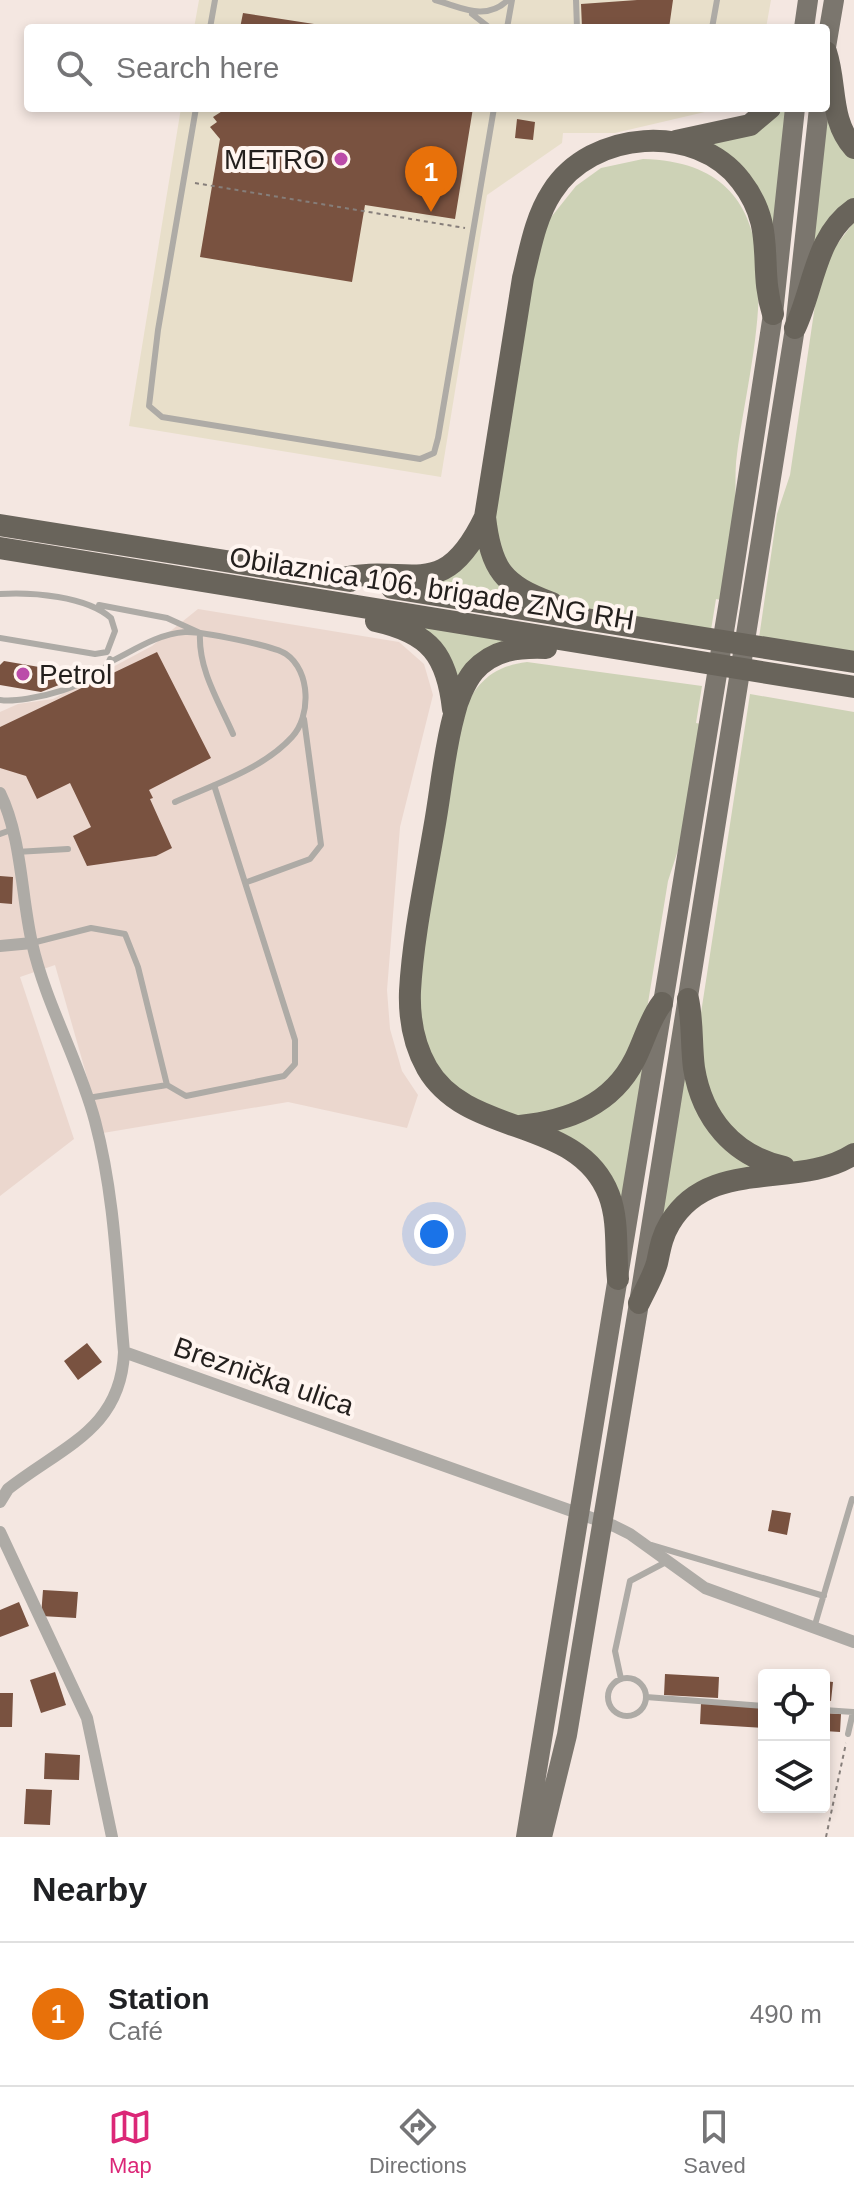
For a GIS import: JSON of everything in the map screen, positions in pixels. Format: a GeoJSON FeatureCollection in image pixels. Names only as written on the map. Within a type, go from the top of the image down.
{"type":"FeatureCollection","features":[{"type":"Feature","properties":{"kind":"highway"},"geometry":{"type":"LineString","coordinates":[[830,64],[833,103],[840,127],[854,148]]}},
{"type":"Feature","properties":{"kind":"highway"},"geometry":{"type":"LineString","coordinates":[[337,579],[359,574],[412,578],[445,570],[473,542],[485,517],[523,278],[542,211],[566,175],[601,152],[626,143],[671,142],[750,125],[765,112]]}},
{"type":"Feature","properties":{"kind":"highway"},"geometry":{"type":"LineString","coordinates":[[671,142],[706,151],[722,163],[741,181],[756,206],[764,227],[768,252],[765,291],[773,314]]}},
{"type":"Feature","properties":{"kind":"highway"},"geometry":{"type":"LineString","coordinates":[[795,328],[809,297],[820,253],[829,236],[854,209]]}},
{"type":"Feature","properties":{"kind":"highway"},"geometry":{"type":"LineString","coordinates":[[485,517],[492,556],[507,580],[522,593],[594,620]]}},
{"type":"Feature","properties":{"kind":"highway","name":"Obilaznica 106. brigade ZNG RH"},"geometry":{"type":"LineString","coordinates":[[0,525],[852,661]]}},
{"type":"Feature","properties":{"kind":"highway","name":"Obilaznica 106. brigade ZNG RH"},"geometry":{"type":"LineString","coordinates":[[0,548],[849,688]]}},
{"type":"Feature","properties":{"kind":"highway"},"geometry":{"type":"LineString","coordinates":[[0,559],[61,558]]}},
{"type":"Feature","properties":{"kind":"highway"},"geometry":{"type":"LineString","coordinates":[[332,601],[356,615],[419,636],[443,663],[450,681],[454,714]]}},
{"type":"Feature","properties":{"kind":"highway"},"geometry":{"type":"LineString","coordinates":[[595,645],[567,649],[520,647],[485,660],[472,674],[454,714],[417,931],[410,991],[412,1020],[426,1067],[451,1097],[484,1117],[515,1126],[577,1153],[604,1182],[615,1212],[618,1279]]}},
{"type":"Feature","properties":{"kind":"highway"},"geometry":{"type":"LineString","coordinates":[[688,999],[697,1081],[715,1122],[750,1155],[797,1170]]}},
{"type":"Feature","properties":{"kind":"highway"},"geometry":{"type":"LineString","coordinates":[[515,1126],[563,1120],[597,1103],[634,1062],[647,1026],[662,1003]]}},
{"type":"Feature","properties":{"kind":"highway"},"geometry":{"type":"LineString","coordinates":[[639,1303],[656,1265],[662,1236],[682,1207],[695,1196],[730,1179],[830,1165],[854,1154]]}},
{"type":"Feature","properties":{"kind":"main road"},"geometry":{"type":"LineString","coordinates":[[805,24],[808,0]]}},
{"type":"Feature","properties":{"kind":"main road"},"geometry":{"type":"LineString","coordinates":[[830,25],[834,0]]}},
{"type":"Feature","properties":{"kind":"main road"},"geometry":{"type":"LineString","coordinates":[[526,1837],[729,601],[773,314],[795,112]]}},
{"type":"Feature","properties":{"kind":"main road"},"geometry":{"type":"LineString","coordinates":[[542,1837],[567,1735],[688,999],[795,328],[819,112]]}},
{"type":"Feature","properties":{"kind":"street"},"geometry":{"type":"LineString","coordinates":[[0,793],[5,832],[16,852],[32,943],[48,1002],[88,1098],[111,1202],[124,1352],[123,1379],[114,1402],[102,1420],[15,1483],[0,1502]]}},
{"type":"Feature","properties":{"kind":"street"},"geometry":{"type":"LineString","coordinates":[[0,946],[32,943]]}},
{"type":"Feature","properties":{"kind":"street","name":"Breznička ulica"},"geometry":{"type":"LineString","coordinates":[[124,1352],[602,1522],[642,1543],[705,1588],[854,1642]]}},
{"type":"Feature","properties":{"kind":"street"},"geometry":{"type":"LineString","coordinates":[[0,1532],[87,1718],[112,1837]]}},
{"type":"Feature","properties":{"kind":"lane"},"geometry":{"type":"LineString","coordinates":[[211,24],[215,0]]}},
{"type":"Feature","properties":{"kind":"lane"},"geometry":{"type":"LineString","coordinates":[[435,0],[469,12],[485,24]]}},
{"type":"Feature","properties":{"kind":"lane"},"geometry":{"type":"LineString","coordinates":[[469,12],[493,10],[510,0]]}},
{"type":"Feature","properties":{"kind":"lane"},"geometry":{"type":"LineString","coordinates":[[507,24],[510,0]]}},
{"type":"Feature","properties":{"kind":"lane"},"geometry":{"type":"LineString","coordinates":[[576,0],[577,24]]}},
{"type":"Feature","properties":{"kind":"lane"},"geometry":{"type":"LineString","coordinates":[[713,24],[717,0]]}},
{"type":"Feature","properties":{"kind":"lane"},"geometry":{"type":"LineString","coordinates":[[195,112],[149,406],[162,417],[405,457],[428,458],[436,448],[493,112]]}},
{"type":"Feature","properties":{"kind":"lane"},"geometry":{"type":"LineString","coordinates":[[0,594],[16,593],[139,610],[200,633],[286,654],[299,670],[306,697],[304,719],[321,845],[310,859],[247,882]]}},
{"type":"Feature","properties":{"kind":"lane"},"geometry":{"type":"LineString","coordinates":[[87,604],[111,618],[115,631],[113,643],[107,652]]}},
{"type":"Feature","properties":{"kind":"lane"},"geometry":{"type":"LineString","coordinates":[[0,700],[56,694],[162,635],[200,633]]}},
{"type":"Feature","properties":{"kind":"lane"},"geometry":{"type":"LineString","coordinates":[[200,633],[199,649],[205,672],[233,734]]}},
{"type":"Feature","properties":{"kind":"lane"},"geometry":{"type":"LineString","coordinates":[[0,638],[78,653],[107,652]]}},
{"type":"Feature","properties":{"kind":"lane"},"geometry":{"type":"LineString","coordinates":[[107,652],[112,661]]}},
{"type":"Feature","properties":{"kind":"lane"},"geometry":{"type":"LineString","coordinates":[[175,802],[249,768],[292,738],[304,719]]}},
{"type":"Feature","properties":{"kind":"lane"},"geometry":{"type":"LineString","coordinates":[[88,1098],[167,1085],[186,1096],[284,1076],[295,1064],[295,1040],[214,785]]}},
{"type":"Feature","properties":{"kind":"lane"},"geometry":{"type":"LineString","coordinates":[[16,852],[68,849]]}},
{"type":"Feature","properties":{"kind":"lane"},"geometry":{"type":"LineString","coordinates":[[32,943],[91,928],[125,934],[138,967],[167,1085]]}},
{"type":"Feature","properties":{"kind":"lane"},"geometry":{"type":"LineString","coordinates":[[814,1628],[852,1499]]}},
{"type":"Feature","properties":{"kind":"lane"},"geometry":{"type":"LineString","coordinates":[[642,1543],[671,1548],[824,1596]]}},
{"type":"Feature","properties":{"kind":"lane"},"geometry":{"type":"LineString","coordinates":[[621,1679],[615,1651],[630,1581],[666,1562]]}},
{"type":"Feature","properties":{"kind":"lane"},"geometry":{"type":"LineString","coordinates":[[621,1679],[608,1692],[609,1704],[617,1714],[636,1715],[646,1697]]}},
{"type":"Feature","properties":{"kind":"lane"},"geometry":{"type":"LineString","coordinates":[[621,1679],[639,1682],[646,1697]]}},
{"type":"Feature","properties":{"kind":"lane"},"geometry":{"type":"LineString","coordinates":[[646,1697],[758,1706]]}},
{"type":"Feature","properties":{"kind":"lane"},"geometry":{"type":"LineString","coordinates":[[830,1710],[854,1710],[848,1734]]}},
{"type":"Feature","properties":{"kind":"path"},"geometry":{"type":"LineString","coordinates":[[183,181],[474,229]]}},
{"type":"Feature","properties":{"kind":"path"},"geometry":{"type":"LineString","coordinates":[[826,1837],[848,1734]]}},
{"type":"Feature","properties":{"kind":"shaded area"},"geometry":{"type":"Polygon","coordinates":[[[199,0],[771,0],[767,24],[195,24],[199,0]]]}},
{"type":"Feature","properties":{"kind":"shaded area"},"geometry":{"type":"Polygon","coordinates":[[[180,112],[705,112],[615,133],[563,133],[562,143],[487,195],[441,477],[129,426],[180,112]]]}},
{"type":"Feature","properties":{"kind":"shaded area"},"geometry":{"type":"Polygon","coordinates":[[[198,609],[399,642],[424,664],[433,695],[400,827],[387,990],[390,1029],[402,1071],[418,1095],[407,1128],[288,1102],[103,1133],[55,965],[20,977],[74,1139],[0,1196],[0,712],[18,704],[53,699],[152,646],[198,609]]]}},
{"type":"Feature","properties":{"kind":"green space"},"geometry":{"type":"Polygon","coordinates":[[[768,112],[789,112],[776,230],[705,141],[768,112]]]}},
{"type":"Feature","properties":{"kind":"green space"},"geometry":{"type":"Polygon","coordinates":[[[826,112],[854,156],[854,198],[844,206],[811,252],[826,112]]]}},
{"type":"Feature","properties":{"kind":"green space"},"geometry":{"type":"Polygon","coordinates":[[[643,159],[696,169],[731,192],[750,227],[758,269],[758,316],[737,454],[733,526],[721,600],[716,599],[711,630],[572,606],[528,590],[514,581],[491,529],[528,297],[548,221],[576,186],[601,168],[643,159]]]}},
{"type":"Feature","properties":{"kind":"green space"},"geometry":{"type":"Polygon","coordinates":[[[854,222],[854,654],[759,638],[777,514],[790,475],[818,285],[835,247],[854,222]]]}},
{"type":"Feature","properties":{"kind":"green space"},"geometry":{"type":"Polygon","coordinates":[[[477,542],[515,595],[515,600],[425,586],[477,542]]]}},
{"type":"Feature","properties":{"kind":"green space"},"geometry":{"type":"Polygon","coordinates":[[[421,625],[511,638],[460,683],[421,625]]]}},
{"type":"Feature","properties":{"kind":"green space"},"geometry":{"type":"Polygon","coordinates":[[[527,662],[702,686],[696,723],[701,724],[681,841],[668,881],[646,1015],[633,1055],[583,1107],[518,1122],[456,1095],[420,1037],[418,981],[459,719],[484,680],[502,668],[527,662]]]}},
{"type":"Feature","properties":{"kind":"green space"},"geometry":{"type":"Polygon","coordinates":[[[750,694],[854,712],[854,1150],[815,1165],[760,1157],[712,1111],[697,1039],[750,694]]]}},
{"type":"Feature","properties":{"kind":"green space"},"geometry":{"type":"Polygon","coordinates":[[[647,1063],[622,1206],[548,1128],[647,1063]]]}},
{"type":"Feature","properties":{"kind":"green space"},"geometry":{"type":"Polygon","coordinates":[[[685,1068],[759,1167],[667,1217],[661,1216],[685,1068]]]}},
{"type":"Feature","properties":{"kind":"building"},"geometry":{"type":"Polygon","coordinates":[[[673,0],[670,24],[582,24],[581,4],[673,0]]]}},
{"type":"Feature","properties":{"kind":"building"},"geometry":{"type":"Polygon","coordinates":[[[243,13],[314,24],[241,24],[243,13]]]}},
{"type":"Feature","properties":{"kind":"building","name":"METRO"},"geometry":{"type":"Polygon","coordinates":[[[221,112],[472,112],[455,219],[365,205],[352,282],[200,257],[220,139],[210,127],[217,122],[213,117],[221,112]]]}},
{"type":"Feature","properties":{"kind":"building"},"geometry":{"type":"Polygon","coordinates":[[[517,119],[535,122],[533,140],[515,138],[517,119]]]}},
{"type":"Feature","properties":{"kind":"building"},"geometry":{"type":"Polygon","coordinates":[[[157,652],[211,758],[149,790],[172,848],[156,856],[87,866],[73,836],[91,827],[70,783],[37,799],[26,776],[0,768],[0,727],[157,652]]]}},
{"type":"Feature","properties":{"kind":"building","name":"Petrol"},"geometry":{"type":"Polygon","coordinates":[[[4,661],[67,672],[64,683],[41,692],[0,685],[0,665],[4,661]]]}},
{"type":"Feature","properties":{"kind":"building"},"geometry":{"type":"Polygon","coordinates":[[[0,876],[13,877],[12,904],[0,903],[0,876]]]}},
{"type":"Feature","properties":{"kind":"building"},"geometry":{"type":"Polygon","coordinates":[[[87,1343],[102,1362],[78,1380],[64,1361],[87,1343]]]}},
{"type":"Feature","properties":{"kind":"building"},"geometry":{"type":"Polygon","coordinates":[[[772,1510],[791,1513],[787,1535],[768,1531],[772,1510]]]}},
{"type":"Feature","properties":{"kind":"building"},"geometry":{"type":"Polygon","coordinates":[[[43,1590],[78,1592],[76,1618],[41,1616],[43,1590]]]}},
{"type":"Feature","properties":{"kind":"building"},"geometry":{"type":"Polygon","coordinates":[[[19,1602],[29,1626],[0,1637],[0,1610],[19,1602]]]}},
{"type":"Feature","properties":{"kind":"building"},"geometry":{"type":"Polygon","coordinates":[[[55,1672],[66,1705],[41,1713],[30,1680],[55,1672]]]}},
{"type":"Feature","properties":{"kind":"building"},"geometry":{"type":"Polygon","coordinates":[[[665,1674],[719,1677],[718,1698],[664,1695],[665,1674]]]}},
{"type":"Feature","properties":{"kind":"building"},"geometry":{"type":"Polygon","coordinates":[[[0,1693],[13,1693],[12,1727],[0,1727],[0,1693]]]}},
{"type":"Feature","properties":{"kind":"building"},"geometry":{"type":"Polygon","coordinates":[[[701,1703],[758,1708],[758,1728],[700,1724],[701,1703]]]}},
{"type":"Feature","properties":{"kind":"building"},"geometry":{"type":"Polygon","coordinates":[[[830,1713],[841,1714],[840,1732],[830,1731],[830,1713]]]}},
{"type":"Feature","properties":{"kind":"building"},"geometry":{"type":"Polygon","coordinates":[[[45,1753],[80,1755],[79,1780],[44,1779],[45,1753]]]}},
{"type":"Feature","properties":{"kind":"building"},"geometry":{"type":"Polygon","coordinates":[[[26,1789],[52,1790],[50,1825],[24,1824],[26,1789]]]}},
{"type":"Feature","properties":{"kind":"place","name":"METRO"},"geometry":{"type":"Point","coordinates":[341,159]}},
{"type":"Feature","properties":{"kind":"place","name":"Station"},"geometry":{"type":"Point","coordinates":[431,212]}},
{"type":"Feature","properties":{"kind":"place","name":"Petrol"},"geometry":{"type":"Point","coordinates":[23,674]}}]}
